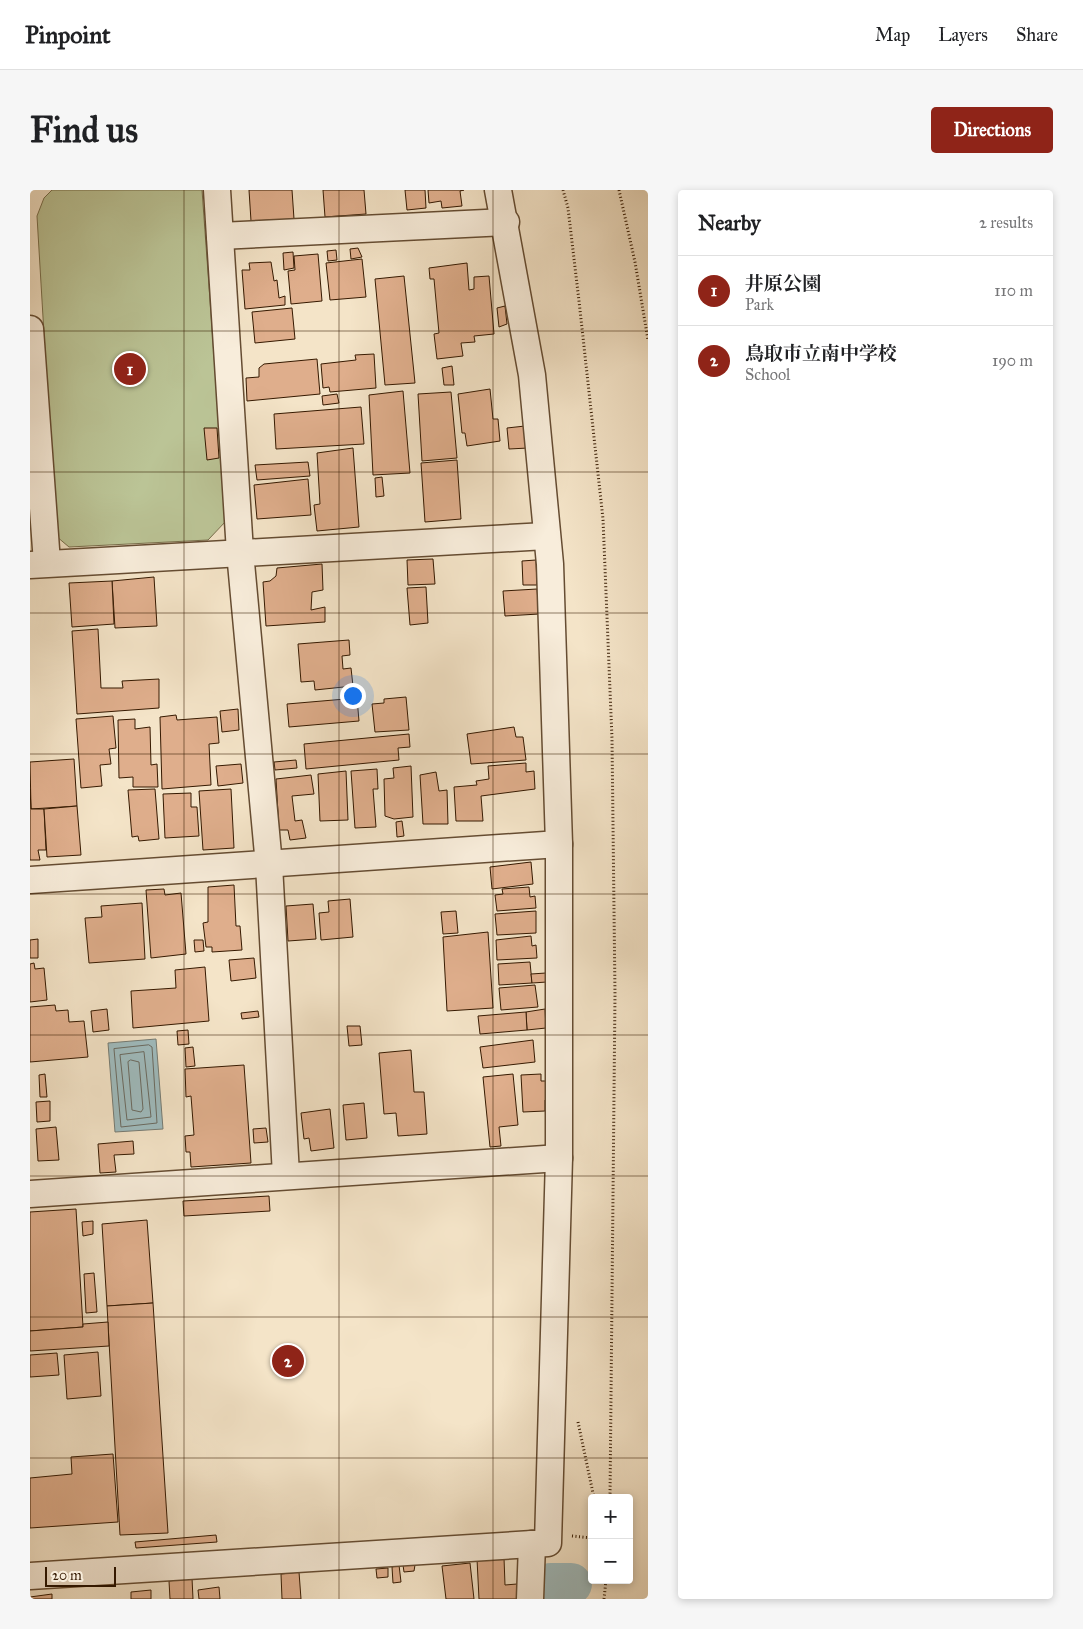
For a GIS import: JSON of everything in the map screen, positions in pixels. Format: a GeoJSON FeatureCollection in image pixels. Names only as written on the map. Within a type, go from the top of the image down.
{"type":"FeatureCollection","features":[{"type":"Feature","properties":{"kind":"street"},"geometry":{"type":"LineString","coordinates":[[217,190],[240,552],[269,865],[286,1175]]}},
{"type":"Feature","properties":{"kind":"street"},"geometry":{"type":"LineString","coordinates":[[30,1576],[548,1543],[559,1158],[559,844],[550,564],[532,375],[506,222],[498,190]]}},
{"type":"Feature","properties":{"kind":"street"},"geometry":{"type":"LineString","coordinates":[[220,236],[506,222]]}},
{"type":"Feature","properties":{"kind":"street"},"geometry":{"type":"LineString","coordinates":[[30,329],[38,564],[546,536]]}},
{"type":"Feature","properties":{"kind":"street"},"geometry":{"type":"LineString","coordinates":[[30,880],[559,844]]}},
{"type":"Feature","properties":{"kind":"street"},"geometry":{"type":"LineString","coordinates":[[30,1194],[286,1175],[559,1158]]}},
{"type":"Feature","properties":{"kind":"street"},"geometry":{"type":"LineString","coordinates":[[530,1599],[532,1544]]}},
{"type":"Feature","properties":{"kind":"path"},"geometry":{"type":"LineString","coordinates":[[563,190],[568,208],[603,519],[610,701],[615,1004],[610,1494]]}},
{"type":"Feature","properties":{"kind":"path"},"geometry":{"type":"LineString","coordinates":[[619,190],[635,262],[648,340]]}},
{"type":"Feature","properties":{"kind":"path"},"geometry":{"type":"LineString","coordinates":[[577,1416],[593,1494]]}},
{"type":"Feature","properties":{"kind":"path"},"geometry":{"type":"LineString","coordinates":[[568,1536],[588,1538]]}},
{"type":"Feature","properties":{"kind":"path"},"geometry":{"type":"LineString","coordinates":[[604,1599],[606,1584]]}},
{"type":"Feature","properties":{"kind":"green space"},"geometry":{"type":"Polygon","coordinates":[[[52,190],[202,190],[226,521],[208,540],[69,547],[56,536],[37,216],[44,198],[52,190]]]}},
{"type":"Feature","properties":{"kind":"water"},"geometry":{"type":"Polygon","coordinates":[[[156,1039],[163,1129],[115,1132],[108,1043],[156,1039]]]}},
{"type":"Feature","properties":{"kind":"building"},"geometry":{"type":"Polygon","coordinates":[[[249,190],[292,190],[294,219],[251,221],[249,190]]]}},
{"type":"Feature","properties":{"kind":"building"},"geometry":{"type":"Polygon","coordinates":[[[323,190],[364,190],[366,214],[325,217],[323,190]]]}},
{"type":"Feature","properties":{"kind":"building"},"geometry":{"type":"Polygon","coordinates":[[[405,190],[425,190],[426,208],[407,210],[405,190]]]}},
{"type":"Feature","properties":{"kind":"building"},"geometry":{"type":"Polygon","coordinates":[[[428,190],[464,190],[460,191],[462,206],[442,208],[441,201],[429,203],[428,190]]]}},
{"type":"Feature","properties":{"kind":"building"},"geometry":{"type":"Polygon","coordinates":[[[358,248],[362,257],[351,259],[350,249],[358,248]]]}},
{"type":"Feature","properties":{"kind":"building"},"geometry":{"type":"Polygon","coordinates":[[[336,250],[337,260],[328,261],[327,251],[336,250]]]}},
{"type":"Feature","properties":{"kind":"building"},"geometry":{"type":"Polygon","coordinates":[[[293,252],[294,268],[284,270],[283,253],[293,252]]]}},
{"type":"Feature","properties":{"kind":"building"},"geometry":{"type":"Polygon","coordinates":[[[318,254],[322,301],[291,304],[288,271],[295,270],[294,256],[318,254]]]}},
{"type":"Feature","properties":{"kind":"building"},"geometry":{"type":"Polygon","coordinates":[[[362,259],[366,297],[330,300],[326,263],[362,259]]]}},
{"type":"Feature","properties":{"kind":"building"},"geometry":{"type":"Polygon","coordinates":[[[271,262],[274,281],[277,280],[279,298],[285,296],[285,305],[245,309],[242,270],[250,270],[249,263],[271,262]]]}},
{"type":"Feature","properties":{"kind":"building"},"geometry":{"type":"Polygon","coordinates":[[[467,263],[469,290],[474,289],[474,277],[489,276],[494,334],[474,336],[475,342],[461,343],[463,356],[437,359],[434,334],[439,333],[434,279],[430,279],[429,268],[467,263]]]}},
{"type":"Feature","properties":{"kind":"building"},"geometry":{"type":"Polygon","coordinates":[[[404,276],[415,383],[385,385],[375,279],[404,276]]]}},
{"type":"Feature","properties":{"kind":"building"},"geometry":{"type":"Polygon","coordinates":[[[505,306],[507,324],[499,327],[497,308],[505,306]]]}},
{"type":"Feature","properties":{"kind":"building"},"geometry":{"type":"Polygon","coordinates":[[[292,308],[295,339],[255,343],[252,312],[292,308]]]}},
{"type":"Feature","properties":{"kind":"building"},"geometry":{"type":"Polygon","coordinates":[[[374,354],[376,388],[330,392],[329,387],[323,388],[321,364],[356,360],[355,355],[374,354]]]}},
{"type":"Feature","properties":{"kind":"building"},"geometry":{"type":"Polygon","coordinates":[[[317,359],[320,394],[247,401],[246,378],[259,377],[259,368],[264,364],[317,359]]]}},
{"type":"Feature","properties":{"kind":"building"},"geometry":{"type":"Polygon","coordinates":[[[452,366],[454,385],[444,385],[442,368],[452,366]]]}},
{"type":"Feature","properties":{"kind":"building"},"geometry":{"type":"Polygon","coordinates":[[[490,389],[493,419],[498,419],[500,441],[467,446],[465,433],[462,433],[458,394],[490,389]]]}},
{"type":"Feature","properties":{"kind":"building"},"geometry":{"type":"Polygon","coordinates":[[[403,391],[410,473],[373,475],[369,395],[403,391]]]}},
{"type":"Feature","properties":{"kind":"building"},"geometry":{"type":"Polygon","coordinates":[[[451,392],[457,458],[422,461],[418,394],[451,392]]]}},
{"type":"Feature","properties":{"kind":"building"},"geometry":{"type":"Polygon","coordinates":[[[337,394],[339,403],[323,405],[322,396],[337,394]]]}},
{"type":"Feature","properties":{"kind":"building"},"geometry":{"type":"Polygon","coordinates":[[[361,407],[364,444],[276,449],[274,414],[361,407]]]}},
{"type":"Feature","properties":{"kind":"building"},"geometry":{"type":"Polygon","coordinates":[[[525,426],[528,448],[509,449],[507,428],[525,426]]]}},
{"type":"Feature","properties":{"kind":"building"},"geometry":{"type":"Polygon","coordinates":[[[204,428],[217,428],[219,458],[207,460],[204,428]]]}},
{"type":"Feature","properties":{"kind":"building"},"geometry":{"type":"Polygon","coordinates":[[[353,448],[359,527],[317,531],[314,505],[320,504],[317,453],[353,448]]]}},
{"type":"Feature","properties":{"kind":"building"},"geometry":{"type":"Polygon","coordinates":[[[457,460],[461,519],[425,522],[421,463],[457,460]]]}},
{"type":"Feature","properties":{"kind":"building"},"geometry":{"type":"Polygon","coordinates":[[[308,462],[310,476],[257,480],[255,465],[308,462]]]}},
{"type":"Feature","properties":{"kind":"building"},"geometry":{"type":"Polygon","coordinates":[[[382,477],[384,496],[376,497],[375,478],[382,477]]]}},
{"type":"Feature","properties":{"kind":"building"},"geometry":{"type":"Polygon","coordinates":[[[308,479],[311,515],[257,519],[254,485],[308,479]]]}},
{"type":"Feature","properties":{"kind":"building"},"geometry":{"type":"Polygon","coordinates":[[[433,559],[435,584],[408,585],[407,560],[433,559]]]}},
{"type":"Feature","properties":{"kind":"building"},"geometry":{"type":"Polygon","coordinates":[[[536,560],[537,585],[523,585],[522,561],[536,560]]]}},
{"type":"Feature","properties":{"kind":"building"},"geometry":{"type":"Polygon","coordinates":[[[322,564],[323,590],[312,592],[311,610],[325,607],[325,622],[266,626],[263,582],[270,581],[276,576],[277,568],[322,564]]]}},
{"type":"Feature","properties":{"kind":"building"},"geometry":{"type":"Polygon","coordinates":[[[154,577],[157,626],[115,628],[112,581],[154,577]]]}},
{"type":"Feature","properties":{"kind":"building"},"geometry":{"type":"Polygon","coordinates":[[[112,581],[114,624],[72,627],[69,583],[112,581]]]}},
{"type":"Feature","properties":{"kind":"building"},"geometry":{"type":"Polygon","coordinates":[[[426,587],[428,623],[410,625],[407,588],[426,587]]]}},
{"type":"Feature","properties":{"kind":"building"},"geometry":{"type":"Polygon","coordinates":[[[537,589],[539,614],[505,616],[503,591],[537,589]]]}},
{"type":"Feature","properties":{"kind":"building"},"geometry":{"type":"Polygon","coordinates":[[[98,629],[101,688],[123,688],[122,681],[159,679],[159,708],[77,714],[72,631],[98,629]]]}},
{"type":"Feature","properties":{"kind":"building"},"geometry":{"type":"Polygon","coordinates":[[[349,640],[350,655],[342,656],[343,669],[351,668],[353,686],[315,690],[314,681],[301,682],[298,644],[349,640]]]}},
{"type":"Feature","properties":{"kind":"building"},"geometry":{"type":"Polygon","coordinates":[[[406,697],[409,730],[375,732],[372,704],[384,703],[384,699],[406,697]]]}},
{"type":"Feature","properties":{"kind":"building"},"geometry":{"type":"Polygon","coordinates":[[[357,698],[359,721],[289,727],[287,704],[357,698]]]}},
{"type":"Feature","properties":{"kind":"building"},"geometry":{"type":"Polygon","coordinates":[[[238,709],[239,730],[222,732],[220,711],[238,709]]]}},
{"type":"Feature","properties":{"kind":"building"},"geometry":{"type":"Polygon","coordinates":[[[176,715],[177,720],[217,717],[219,743],[209,744],[211,785],[162,789],[160,717],[176,715]]]}},
{"type":"Feature","properties":{"kind":"building"},"geometry":{"type":"Polygon","coordinates":[[[113,716],[116,748],[109,749],[111,764],[100,765],[102,786],[81,788],[76,719],[113,716]]]}},
{"type":"Feature","properties":{"kind":"building"},"geometry":{"type":"Polygon","coordinates":[[[135,719],[135,729],[150,727],[151,765],[157,764],[158,787],[133,787],[133,777],[119,778],[118,720],[135,719]]]}},
{"type":"Feature","properties":{"kind":"building"},"geometry":{"type":"Polygon","coordinates":[[[514,727],[516,737],[523,737],[526,760],[471,764],[467,734],[514,727]]]}},
{"type":"Feature","properties":{"kind":"building"},"geometry":{"type":"Polygon","coordinates":[[[409,734],[410,747],[398,748],[399,760],[306,769],[304,744],[409,734]]]}},
{"type":"Feature","properties":{"kind":"building"},"geometry":{"type":"Polygon","coordinates":[[[74,759],[77,806],[31,809],[30,762],[74,759]]]}},
{"type":"Feature","properties":{"kind":"building"},"geometry":{"type":"Polygon","coordinates":[[[296,760],[297,768],[275,770],[274,762],[296,760]]]}},
{"type":"Feature","properties":{"kind":"building"},"geometry":{"type":"Polygon","coordinates":[[[526,763],[526,772],[534,771],[535,789],[481,796],[483,821],[456,821],[454,787],[477,785],[476,781],[489,779],[488,766],[526,763]]]}},
{"type":"Feature","properties":{"kind":"building"},"geometry":{"type":"Polygon","coordinates":[[[241,764],[243,783],[218,786],[216,766],[241,764]]]}},
{"type":"Feature","properties":{"kind":"building"},"geometry":{"type":"Polygon","coordinates":[[[411,766],[413,817],[394,819],[385,816],[384,779],[394,778],[393,768],[411,766]]]}},
{"type":"Feature","properties":{"kind":"building"},"geometry":{"type":"Polygon","coordinates":[[[377,769],[378,789],[373,789],[376,827],[355,828],[351,771],[377,769]]]}},
{"type":"Feature","properties":{"kind":"building"},"geometry":{"type":"Polygon","coordinates":[[[346,771],[348,820],[320,821],[318,774],[346,771]]]}},
{"type":"Feature","properties":{"kind":"building"},"geometry":{"type":"Polygon","coordinates":[[[436,772],[439,791],[447,790],[448,824],[423,824],[420,775],[436,772]]]}},
{"type":"Feature","properties":{"kind":"building"},"geometry":{"type":"Polygon","coordinates":[[[311,775],[314,794],[292,796],[295,821],[302,820],[306,838],[290,840],[288,830],[279,830],[276,779],[311,775]]]}},
{"type":"Feature","properties":{"kind":"building"},"geometry":{"type":"Polygon","coordinates":[[[30,789],[31,809],[44,809],[46,850],[38,850],[40,860],[30,860],[30,789]]]}},
{"type":"Feature","properties":{"kind":"building"},"geometry":{"type":"Polygon","coordinates":[[[155,789],[159,839],[139,841],[138,836],[132,837],[128,790],[155,789]]]}},
{"type":"Feature","properties":{"kind":"building"},"geometry":{"type":"Polygon","coordinates":[[[231,789],[234,848],[203,850],[199,791],[231,789]]]}},
{"type":"Feature","properties":{"kind":"building"},"geometry":{"type":"Polygon","coordinates":[[[191,793],[191,807],[197,807],[199,836],[165,838],[163,794],[191,793]]]}},
{"type":"Feature","properties":{"kind":"building"},"geometry":{"type":"Polygon","coordinates":[[[77,806],[81,855],[47,857],[44,809],[77,806]]]}},
{"type":"Feature","properties":{"kind":"building"},"geometry":{"type":"Polygon","coordinates":[[[402,821],[404,836],[397,837],[396,822],[402,821]]]}},
{"type":"Feature","properties":{"kind":"building"},"geometry":{"type":"Polygon","coordinates":[[[531,862],[533,884],[492,889],[490,867],[531,862]]]}},
{"type":"Feature","properties":{"kind":"building"},"geometry":{"type":"Polygon","coordinates":[[[234,885],[236,926],[240,926],[242,950],[212,952],[212,947],[206,947],[203,923],[208,922],[208,887],[234,885]]]}},
{"type":"Feature","properties":{"kind":"building"},"geometry":{"type":"Polygon","coordinates":[[[529,887],[530,897],[535,896],[536,908],[497,911],[495,895],[503,894],[502,889],[529,887]]]}},
{"type":"Feature","properties":{"kind":"building"},"geometry":{"type":"Polygon","coordinates":[[[164,889],[165,895],[181,893],[186,954],[151,958],[146,890],[164,889]]]}},
{"type":"Feature","properties":{"kind":"building"},"geometry":{"type":"Polygon","coordinates":[[[350,899],[353,937],[321,940],[319,913],[329,912],[328,901],[350,899]]]}},
{"type":"Feature","properties":{"kind":"building"},"geometry":{"type":"Polygon","coordinates":[[[142,903],[145,959],[89,963],[85,918],[102,917],[101,906],[142,903]]]}},
{"type":"Feature","properties":{"kind":"building"},"geometry":{"type":"Polygon","coordinates":[[[313,904],[316,939],[288,941],[286,906],[313,904]]]}},
{"type":"Feature","properties":{"kind":"building"},"geometry":{"type":"Polygon","coordinates":[[[456,911],[458,933],[443,934],[441,912],[456,911]]]}},
{"type":"Feature","properties":{"kind":"building"},"geometry":{"type":"Polygon","coordinates":[[[536,911],[536,933],[497,935],[495,914],[536,911]]]}},
{"type":"Feature","properties":{"kind":"building"},"geometry":{"type":"Polygon","coordinates":[[[488,932],[493,1008],[447,1011],[443,937],[488,932]]]}},
{"type":"Feature","properties":{"kind":"building"},"geometry":{"type":"Polygon","coordinates":[[[531,936],[532,946],[536,945],[537,958],[497,960],[496,940],[531,936]]]}},
{"type":"Feature","properties":{"kind":"building"},"geometry":{"type":"Polygon","coordinates":[[[38,939],[38,958],[30,958],[30,940],[38,939]]]}},
{"type":"Feature","properties":{"kind":"building"},"geometry":{"type":"Polygon","coordinates":[[[194,940],[203,940],[204,951],[195,952],[194,940]]]}},
{"type":"Feature","properties":{"kind":"building"},"geometry":{"type":"Polygon","coordinates":[[[254,958],[256,978],[231,981],[229,960],[254,958]]]}},
{"type":"Feature","properties":{"kind":"building"},"geometry":{"type":"Polygon","coordinates":[[[530,962],[532,983],[499,985],[498,964],[530,962]]]}},
{"type":"Feature","properties":{"kind":"building"},"geometry":{"type":"Polygon","coordinates":[[[34,963],[35,969],[44,968],[47,1000],[30,1002],[30,964],[34,963]]]}},
{"type":"Feature","properties":{"kind":"building"},"geometry":{"type":"Polygon","coordinates":[[[205,967],[209,1021],[133,1028],[131,991],[176,988],[175,970],[205,967]]]}},
{"type":"Feature","properties":{"kind":"building"},"geometry":{"type":"Polygon","coordinates":[[[546,973],[547,982],[532,983],[531,974],[546,973]]]}},
{"type":"Feature","properties":{"kind":"building"},"geometry":{"type":"Polygon","coordinates":[[[535,985],[538,1007],[501,1010],[499,988],[535,985]]]}},
{"type":"Feature","properties":{"kind":"building"},"geometry":{"type":"Polygon","coordinates":[[[55,1005],[56,1011],[68,1010],[69,1022],[84,1021],[88,1057],[30,1062],[30,1007],[55,1005]]]}},
{"type":"Feature","properties":{"kind":"building"},"geometry":{"type":"Polygon","coordinates":[[[107,1009],[109,1030],[93,1032],[91,1011],[107,1009]]]}},
{"type":"Feature","properties":{"kind":"building"},"geometry":{"type":"Polygon","coordinates":[[[545,1009],[546,1028],[527,1030],[526,1012],[545,1009]]]}},
{"type":"Feature","properties":{"kind":"building"},"geometry":{"type":"Polygon","coordinates":[[[258,1011],[259,1017],[242,1019],[241,1013],[258,1011]]]}},
{"type":"Feature","properties":{"kind":"building"},"geometry":{"type":"Polygon","coordinates":[[[526,1012],[527,1030],[480,1034],[478,1016],[526,1012]]]}},
{"type":"Feature","properties":{"kind":"building"},"geometry":{"type":"Polygon","coordinates":[[[347,1026],[360,1026],[362,1045],[349,1046],[347,1026]]]}},
{"type":"Feature","properties":{"kind":"building"},"geometry":{"type":"Polygon","coordinates":[[[188,1030],[189,1044],[178,1045],[177,1031],[188,1030]]]}},
{"type":"Feature","properties":{"kind":"building"},"geometry":{"type":"Polygon","coordinates":[[[533,1040],[535,1062],[483,1068],[480,1047],[533,1040]]]}},
{"type":"Feature","properties":{"kind":"building"},"geometry":{"type":"Polygon","coordinates":[[[193,1047],[195,1066],[186,1067],[185,1048],[193,1047]]]}},
{"type":"Feature","properties":{"kind":"building"},"geometry":{"type":"Polygon","coordinates":[[[411,1050],[414,1092],[424,1092],[427,1134],[398,1136],[396,1113],[384,1114],[379,1053],[411,1050]]]}},
{"type":"Feature","properties":{"kind":"building"},"geometry":{"type":"Polygon","coordinates":[[[244,1065],[251,1163],[191,1167],[190,1152],[186,1152],[185,1136],[194,1135],[191,1096],[186,1097],[185,1069],[244,1065]]]}},
{"type":"Feature","properties":{"kind":"building"},"geometry":{"type":"Polygon","coordinates":[[[45,1074],[47,1097],[40,1097],[39,1075],[45,1074]]]}},
{"type":"Feature","properties":{"kind":"building"},"geometry":{"type":"Polygon","coordinates":[[[513,1074],[518,1125],[499,1127],[501,1146],[490,1147],[483,1077],[513,1074]]]}},
{"type":"Feature","properties":{"kind":"building"},"geometry":{"type":"Polygon","coordinates":[[[541,1074],[541,1081],[548,1081],[548,1100],[545,1100],[545,1111],[523,1112],[521,1075],[541,1074]]]}},
{"type":"Feature","properties":{"kind":"building"},"geometry":{"type":"Polygon","coordinates":[[[50,1101],[50,1121],[37,1122],[36,1102],[50,1101]]]}},
{"type":"Feature","properties":{"kind":"building"},"geometry":{"type":"Polygon","coordinates":[[[364,1103],[367,1138],[346,1140],[343,1105],[364,1103]]]}},
{"type":"Feature","properties":{"kind":"building"},"geometry":{"type":"Polygon","coordinates":[[[330,1109],[334,1148],[311,1151],[309,1138],[304,1139],[301,1113],[330,1109]]]}},
{"type":"Feature","properties":{"kind":"building"},"geometry":{"type":"Polygon","coordinates":[[[56,1127],[59,1160],[38,1161],[36,1129],[56,1127]]]}},
{"type":"Feature","properties":{"kind":"building"},"geometry":{"type":"Polygon","coordinates":[[[266,1128],[268,1142],[254,1143],[253,1129],[266,1128]]]}},
{"type":"Feature","properties":{"kind":"building"},"geometry":{"type":"Polygon","coordinates":[[[133,1141],[134,1154],[114,1155],[116,1172],[100,1173],[98,1144],[133,1141]]]}},
{"type":"Feature","properties":{"kind":"building"},"geometry":{"type":"Polygon","coordinates":[[[269,1196],[270,1211],[184,1216],[183,1201],[269,1196]]]}},
{"type":"Feature","properties":{"kind":"building"},"geometry":{"type":"Polygon","coordinates":[[[76,1209],[83,1327],[30,1331],[30,1212],[76,1209]]]}},
{"type":"Feature","properties":{"kind":"building"},"geometry":{"type":"Polygon","coordinates":[[[147,1220],[153,1303],[107,1306],[102,1224],[147,1220]]]}},
{"type":"Feature","properties":{"kind":"building"},"geometry":{"type":"Polygon","coordinates":[[[93,1221],[93,1234],[83,1236],[82,1222],[93,1221]]]}},
{"type":"Feature","properties":{"kind":"building"},"geometry":{"type":"Polygon","coordinates":[[[94,1273],[97,1312],[86,1313],[84,1274],[94,1273]]]}},
{"type":"Feature","properties":{"kind":"building"},"geometry":{"type":"Polygon","coordinates":[[[153,1303],[168,1533],[120,1535],[107,1306],[153,1303]]]}},
{"type":"Feature","properties":{"kind":"building"},"geometry":{"type":"Polygon","coordinates":[[[108,1322],[109,1346],[30,1351],[30,1331],[83,1327],[83,1324],[108,1322]]]}},
{"type":"Feature","properties":{"kind":"building"},"geometry":{"type":"Polygon","coordinates":[[[98,1352],[101,1396],[67,1399],[64,1355],[98,1352]]]}},
{"type":"Feature","properties":{"kind":"building"},"geometry":{"type":"Polygon","coordinates":[[[57,1353],[59,1375],[30,1377],[30,1355],[57,1353]]]}},
{"type":"Feature","properties":{"kind":"building"},"geometry":{"type":"Polygon","coordinates":[[[113,1454],[118,1522],[30,1528],[30,1478],[72,1474],[71,1457],[113,1454]]]}},
{"type":"Feature","properties":{"kind":"building"},"geometry":{"type":"Polygon","coordinates":[[[216,1535],[217,1542],[136,1548],[135,1542],[216,1535]]]}},
{"type":"Feature","properties":{"kind":"building"},"geometry":{"type":"Polygon","coordinates":[[[504,1558],[505,1585],[517,1584],[517,1599],[479,1599],[477,1559],[504,1558]]]}},
{"type":"Feature","properties":{"kind":"building"},"geometry":{"type":"Polygon","coordinates":[[[470,1563],[474,1599],[446,1599],[442,1566],[470,1563]]]}},
{"type":"Feature","properties":{"kind":"building"},"geometry":{"type":"Polygon","coordinates":[[[399,1565],[401,1582],[393,1583],[392,1567],[399,1565]]]}},
{"type":"Feature","properties":{"kind":"building"},"geometry":{"type":"Polygon","coordinates":[[[403,1565],[415,1565],[414,1571],[404,1572],[403,1565]]]}},
{"type":"Feature","properties":{"kind":"building"},"geometry":{"type":"Polygon","coordinates":[[[388,1568],[388,1577],[377,1578],[376,1569],[388,1568]]]}},
{"type":"Feature","properties":{"kind":"building"},"geometry":{"type":"Polygon","coordinates":[[[299,1572],[301,1599],[282,1599],[281,1574],[299,1572]]]}},
{"type":"Feature","properties":{"kind":"building"},"geometry":{"type":"Polygon","coordinates":[[[192,1578],[193,1599],[170,1599],[169,1581],[192,1578]]]}},
{"type":"Feature","properties":{"kind":"building"},"geometry":{"type":"Polygon","coordinates":[[[219,1587],[220,1599],[199,1599],[198,1590],[219,1587]]]}},
{"type":"Feature","properties":{"kind":"building"},"geometry":{"type":"Polygon","coordinates":[[[151,1590],[151,1599],[131,1599],[131,1592],[151,1590]]]}},
{"type":"Feature","properties":{"kind":"building"},"geometry":{"type":"Polygon","coordinates":[[[52,1594],[52,1599],[30,1599],[30,1597],[52,1594]]]}},
{"type":"Feature","properties":{"kind":"waterway"},"geometry":{"type":"LineString","coordinates":[[550,1599],[551,1584],[571,1584]]}},
{"type":"Feature","properties":{"kind":"place","name":"井原公園"},"geometry":{"type":"Point","coordinates":[130,369]}},
{"type":"Feature","properties":{"kind":"place","name":"鳥取市立南中学校"},"geometry":{"type":"Point","coordinates":[288,1361]}}]}
